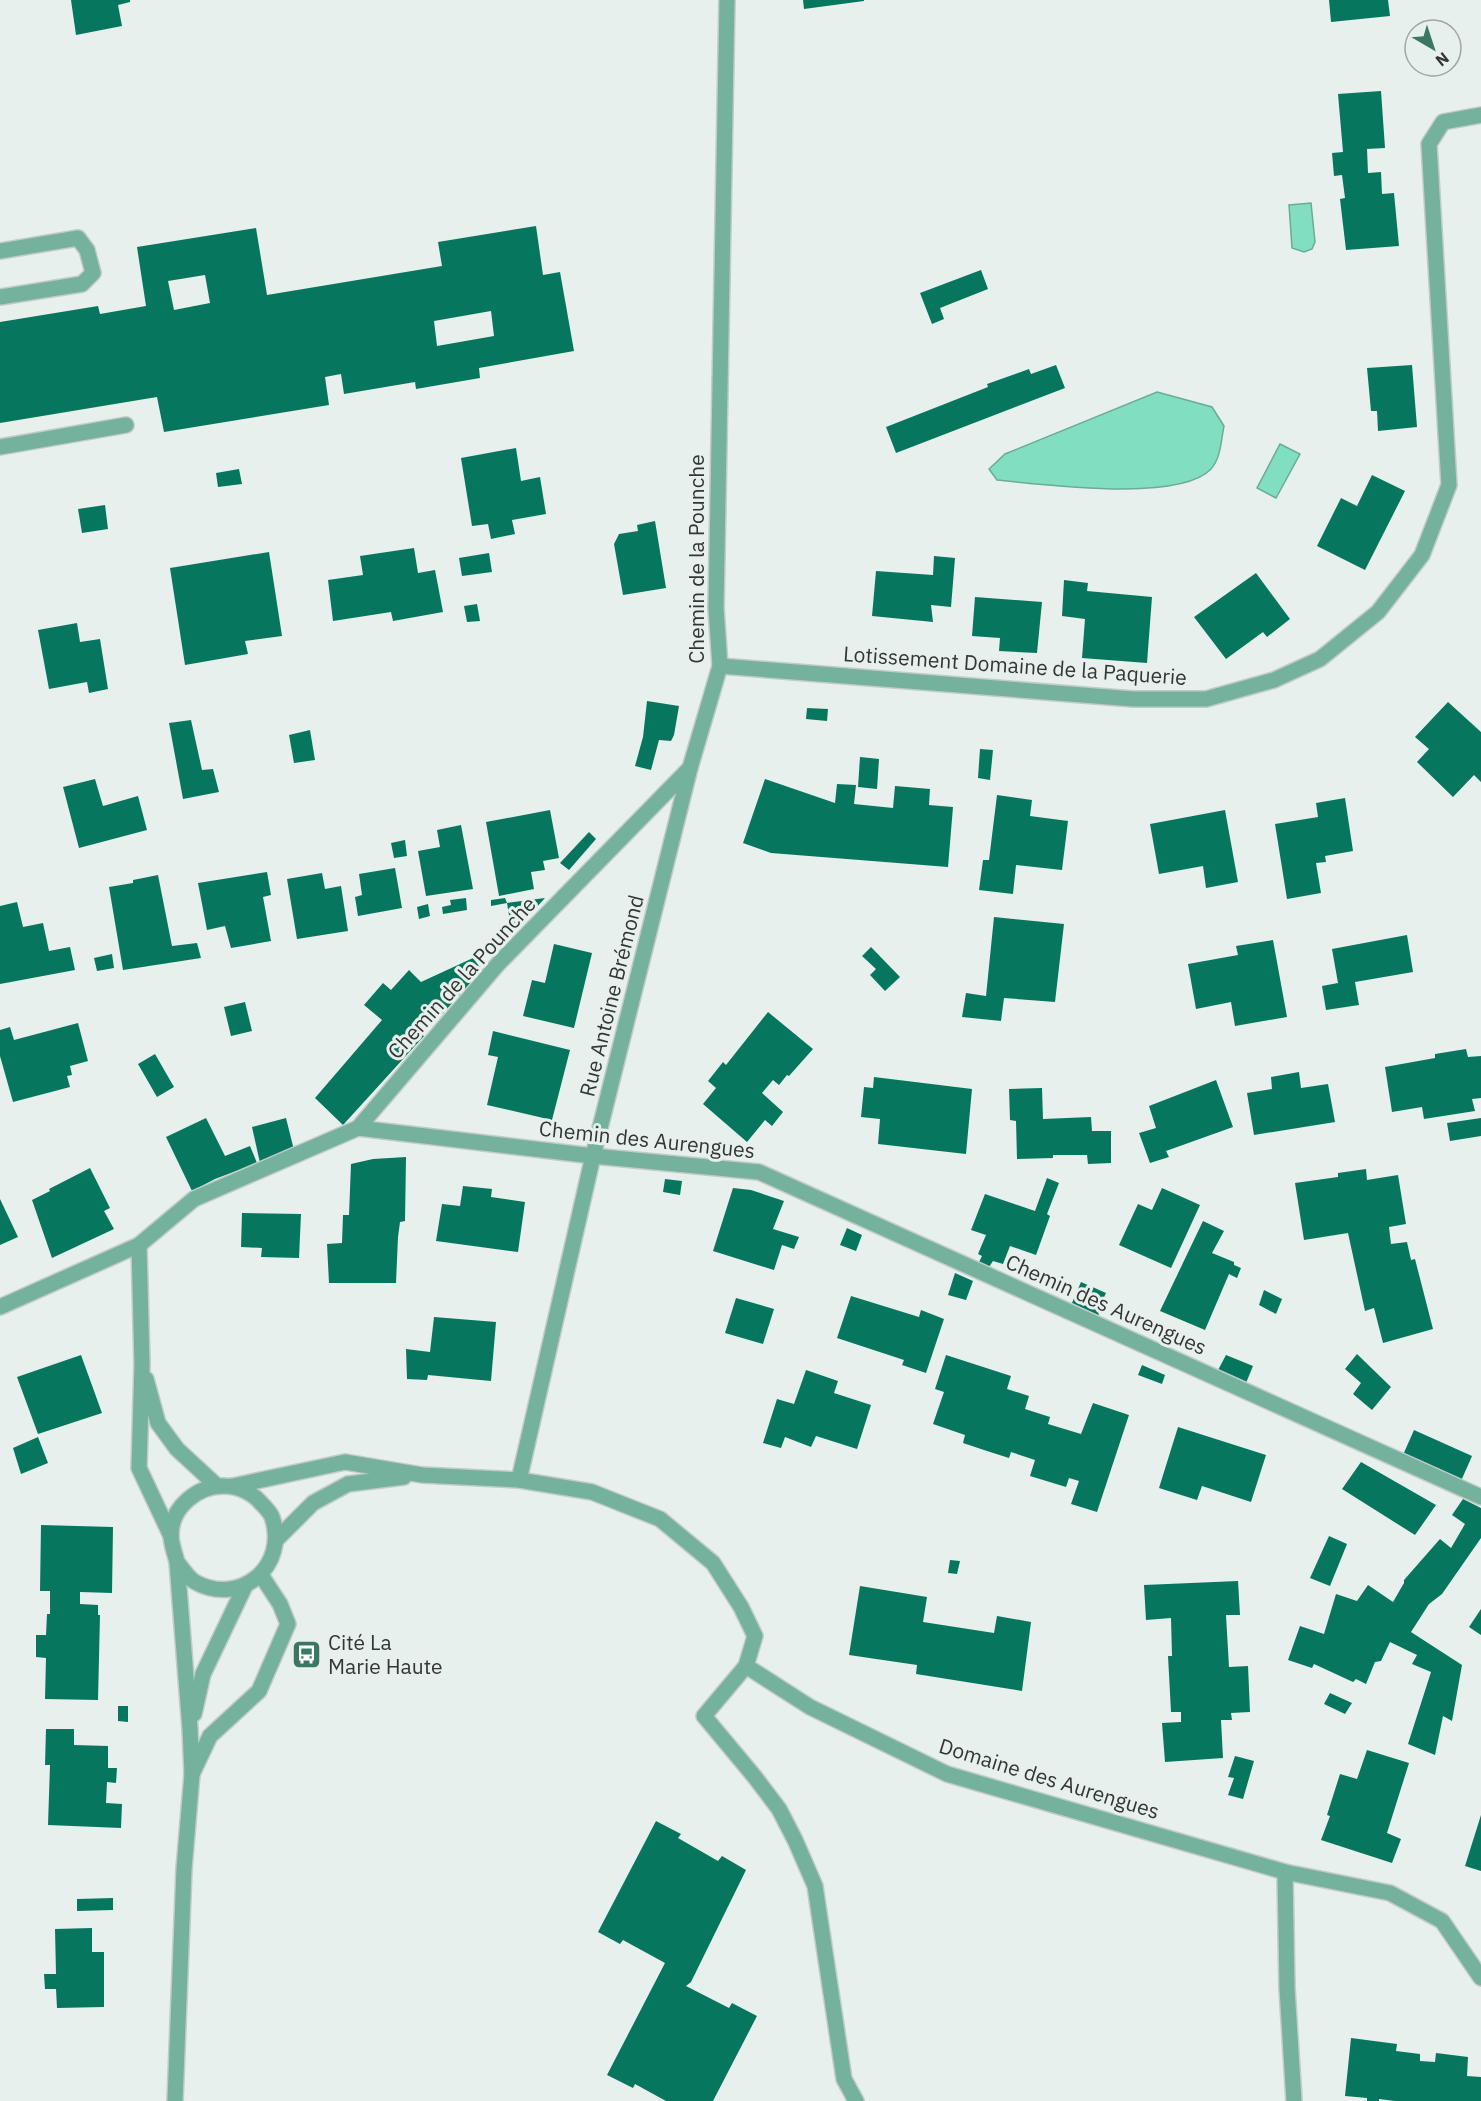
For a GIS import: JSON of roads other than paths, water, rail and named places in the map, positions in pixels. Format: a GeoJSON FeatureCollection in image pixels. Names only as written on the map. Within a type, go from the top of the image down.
{"type":"FeatureCollection","features":[{"type":"Feature","properties":{"kind":"street","name":"Chemin de la Pounche"},"geometry":{"type":"LineString","coordinates":[[358,1128],[498,964],[690,768],[720,666],[716,608],[727,0]]}},
{"type":"Feature","properties":{"kind":"street","name":"Lotissement Domaine de la Paquerie"},"geometry":{"type":"LineString","coordinates":[[720,666],[1133,699],[1206,699],[1274,680],[1320,659],[1378,612],[1422,555],[1449,485],[1429,144],[1443,122],[1481,115]]}},
{"type":"Feature","properties":{"kind":"street"},"geometry":{"type":"LineString","coordinates":[[0,251],[78,238],[87,250],[93,273],[82,284],[0,297]]}},
{"type":"Feature","properties":{"kind":"street"},"geometry":{"type":"LineString","coordinates":[[0,447],[126,425]]}},
{"type":"Feature","properties":{"kind":"street","name":"Rue Antoine Brémond"},"geometry":{"type":"LineString","coordinates":[[519,1480],[593,1156],[690,768]]}},
{"type":"Feature","properties":{"kind":"street"},"geometry":{"type":"LineString","coordinates":[[0,1306],[139,1245],[194,1199],[358,1128]]}},
{"type":"Feature","properties":{"kind":"street","name":"Chemin des Aurengues"},"geometry":{"type":"LineString","coordinates":[[358,1128],[593,1156],[759,1172],[1481,1497]]}},
{"type":"Feature","properties":{"kind":"street"},"geometry":{"type":"LineString","coordinates":[[139,1245],[142,1364],[139,1468],[171,1536],[177,1562],[192,1774],[184,1869],[175,2101]]}},
{"type":"Feature","properties":{"kind":"street"},"geometry":{"type":"LineString","coordinates":[[142,1364],[158,1423],[177,1449],[216,1485]]}},
{"type":"Feature","properties":{"kind":"street"},"geometry":{"type":"LineString","coordinates":[[171,1536],[174,1518],[184,1502],[199,1491],[216,1485],[233,1486],[345,1462],[422,1475],[519,1480],[592,1492],[660,1519],[712,1563],[741,1607],[755,1636],[746,1666],[704,1716],[779,1809],[815,1886],[844,2079],[856,2101]]}},
{"type":"Feature","properties":{"kind":"street"},"geometry":{"type":"LineString","coordinates":[[276,1540],[313,1503],[348,1484],[422,1475]]}},
{"type":"Feature","properties":{"kind":"street"},"geometry":{"type":"LineString","coordinates":[[177,1562],[194,1582],[219,1590],[245,1586],[261,1575],[272,1559],[276,1540],[272,1516],[256,1496],[233,1486]]}},
{"type":"Feature","properties":{"kind":"street"},"geometry":{"type":"LineString","coordinates":[[192,1774],[210,1736],[259,1690],[288,1624],[280,1604],[261,1575]]}},
{"type":"Feature","properties":{"kind":"street"},"geometry":{"type":"LineString","coordinates":[[190,1728],[203,1674],[245,1586]]}},
{"type":"Feature","properties":{"kind":"street","name":"Domaine des Aurengues"},"geometry":{"type":"LineString","coordinates":[[746,1666],[810,1707],[947,1774],[1285,1872],[1390,1893],[1442,1921],[1481,1978]]}},
{"type":"Feature","properties":{"kind":"street"},"geometry":{"type":"LineString","coordinates":[[1285,1872],[1287,1988],[1294,2101]]}},
{"type":"Feature","properties":{"kind":"place","name":"Cité La Marie Haute"},"geometry":{"type":"Point","coordinates":[307,1655]}}]}
